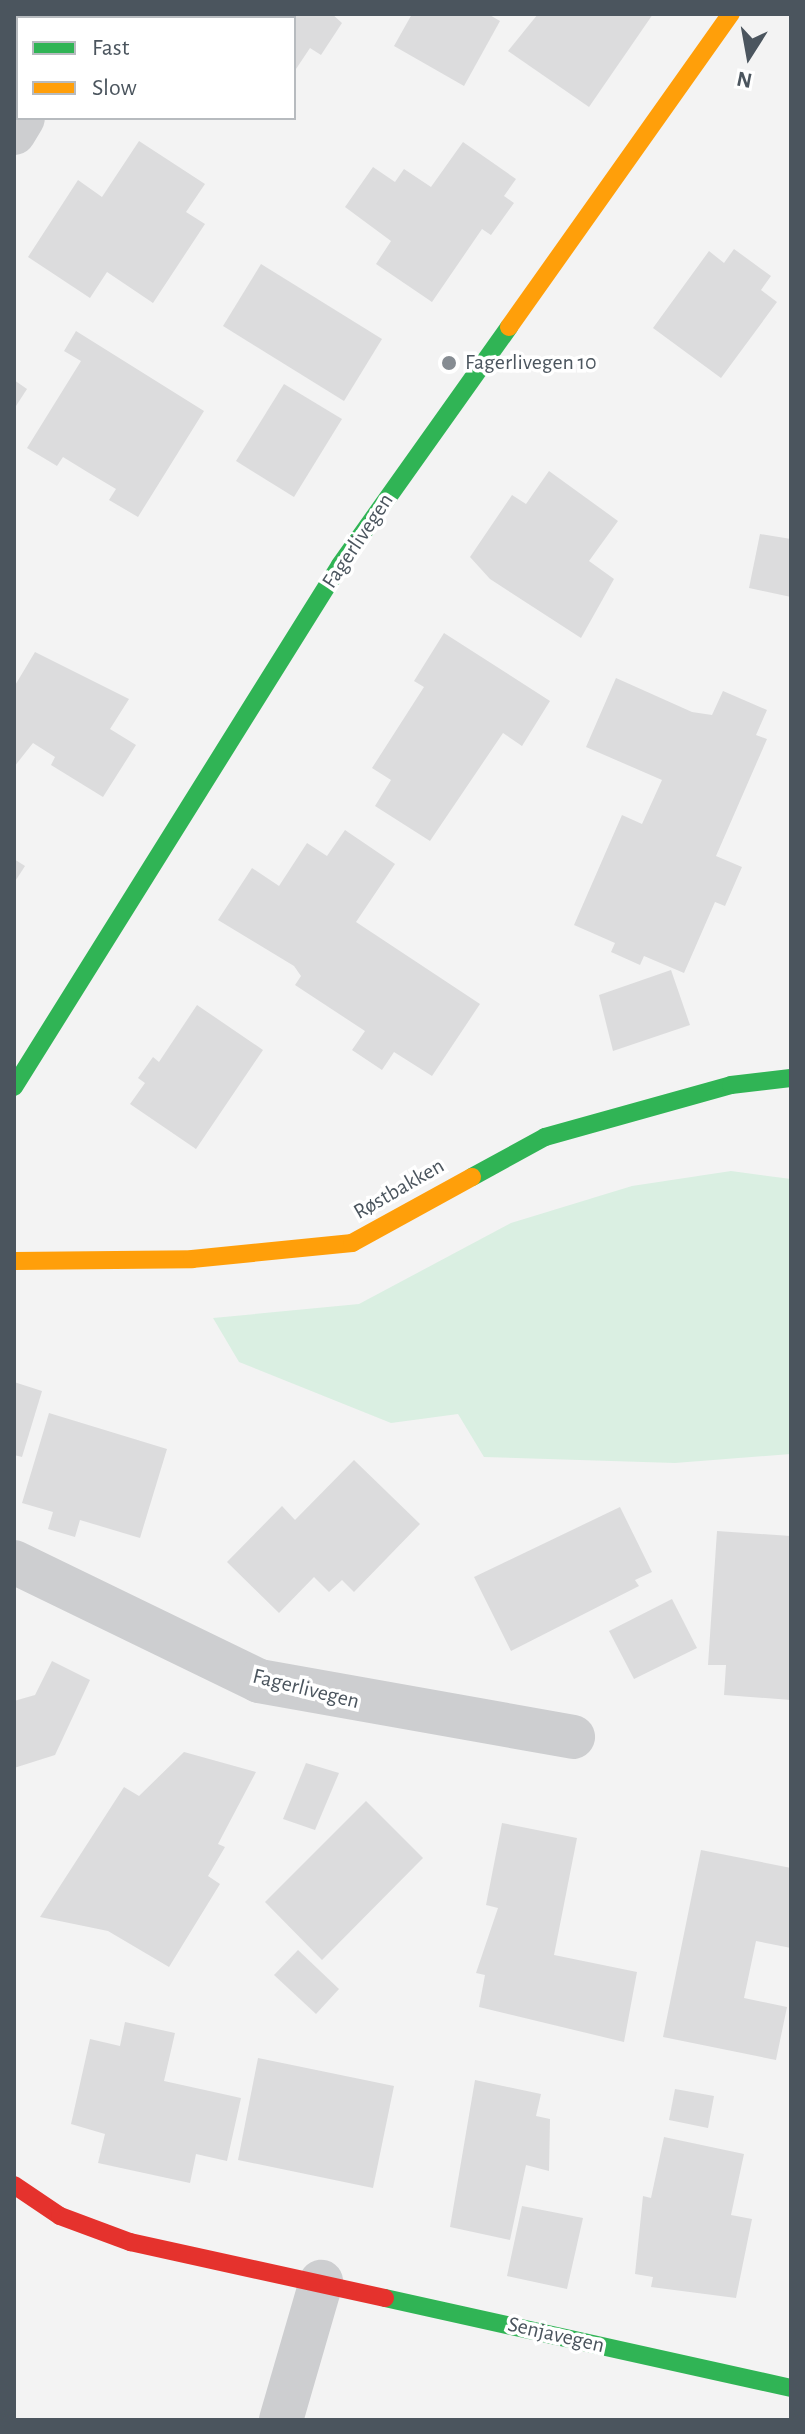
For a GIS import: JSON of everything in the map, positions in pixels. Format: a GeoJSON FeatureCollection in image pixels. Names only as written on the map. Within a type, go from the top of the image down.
{"type":"FeatureCollection","features":[{"type":"Feature","properties":{"kind":"street","name":"Fagerlivegen"},"geometry":{"type":"LineString","coordinates":[[14,1087],[340,565],[731,14]]}},
{"type":"Feature","properties":{"kind":"street","name":"Røstbakken"},"geometry":{"type":"LineString","coordinates":[[14,1261],[192,1259],[342,1245],[375,1234],[545,1137],[731,1085],[791,1078]]}},
{"type":"Feature","properties":{"kind":"street","name":"Fagerlivegen"},"geometry":{"type":"LineString","coordinates":[[14,1562],[259,1681],[573,1737]]}},
{"type":"Feature","properties":{"kind":"street","name":"Senjavegen"},"geometry":{"type":"LineString","coordinates":[[14,2185],[60,2216],[130,2242],[791,2388]]}},
{"type":"Feature","properties":{"kind":"street"},"geometry":{"type":"LineString","coordinates":[[281,2420],[321,2282]]}},
{"type":"Feature","properties":{"kind":"green space"},"geometry":{"type":"Polygon","coordinates":[[[731,1171],[791,1179],[791,1454],[675,1463],[484,1457],[458,1414],[391,1423],[239,1362],[213,1318],[359,1304],[511,1223],[632,1186],[731,1171]]]}},
{"type":"Feature","properties":{"kind":"building"},"geometry":{"type":"Polygon","coordinates":[[[231,14],[332,14],[342,23],[321,55],[310,48],[296,69],[296,16],[231,14]]]}},
{"type":"Feature","properties":{"kind":"building"},"geometry":{"type":"Polygon","coordinates":[[[412,14],[488,14],[500,21],[464,86],[394,46],[412,14]]]}},
{"type":"Feature","properties":{"kind":"building"},"geometry":{"type":"Polygon","coordinates":[[[538,14],[653,14],[589,107],[508,51],[538,14]]]}},
{"type":"Feature","properties":{"kind":"building"},"geometry":{"type":"Polygon","coordinates":[[[139,141],[205,184],[186,212],[205,224],[153,303],[107,272],[90,298],[28,257],[78,180],[102,197],[139,141]]]}},
{"type":"Feature","properties":{"kind":"building"},"geometry":{"type":"Polygon","coordinates":[[[463,142],[516,179],[504,196],[514,203],[491,235],[482,229],[432,302],[376,264],[391,241],[345,207],[373,167],[395,182],[404,169],[431,187],[463,142]]]}},
{"type":"Feature","properties":{"kind":"building"},"geometry":{"type":"Polygon","coordinates":[[[734,249],[771,276],[761,290],[777,302],[721,378],[653,328],[709,251],[724,263],[734,249]]]}},
{"type":"Feature","properties":{"kind":"building"},"geometry":{"type":"Polygon","coordinates":[[[261,264],[382,339],[344,401],[223,326],[261,264]]]}},
{"type":"Feature","properties":{"kind":"building"},"geometry":{"type":"Polygon","coordinates":[[[76,331],[204,411],[138,517],[109,500],[116,489],[63,457],[57,466],[27,448],[81,361],[64,351],[76,331]]]}},
{"type":"Feature","properties":{"kind":"building"},"geometry":{"type":"Polygon","coordinates":[[[14,380],[27,389],[14,409],[14,380]]]}},
{"type":"Feature","properties":{"kind":"building"},"geometry":{"type":"Polygon","coordinates":[[[284,384],[342,419],[294,497],[236,461],[284,384]]]}},
{"type":"Feature","properties":{"kind":"building"},"geometry":{"type":"Polygon","coordinates":[[[549,471],[618,521],[589,561],[614,579],[581,638],[490,579],[470,557],[512,495],[526,504],[549,471]]]}},
{"type":"Feature","properties":{"kind":"building"},"geometry":{"type":"Polygon","coordinates":[[[760,534],[791,539],[791,597],[749,588],[760,534]]]}},
{"type":"Feature","properties":{"kind":"building"},"geometry":{"type":"Polygon","coordinates":[[[444,633],[550,701],[522,746],[503,733],[430,841],[375,806],[391,780],[372,768],[424,687],[414,681],[444,633]]]}},
{"type":"Feature","properties":{"kind":"building"},"geometry":{"type":"Polygon","coordinates":[[[35,652],[129,699],[110,729],[136,745],[103,797],[51,765],[55,757],[33,743],[14,767],[14,687],[35,652]]]}},
{"type":"Feature","properties":{"kind":"building"},"geometry":{"type":"Polygon","coordinates":[[[616,678],[692,712],[712,715],[723,691],[767,710],[756,735],[767,739],[716,856],[742,867],[725,906],[715,902],[684,973],[644,956],[640,965],[611,952],[615,943],[574,925],[622,815],[642,824],[662,780],[586,747],[616,678]]]}},
{"type":"Feature","properties":{"kind":"building"},"geometry":{"type":"Polygon","coordinates":[[[345,830],[395,864],[356,922],[480,1004],[432,1076],[394,1052],[382,1070],[352,1050],[365,1031],[295,985],[301,976],[294,966],[218,920],[252,868],[279,886],[307,843],[327,856],[345,830]]]}},
{"type":"Feature","properties":{"kind":"building"},"geometry":{"type":"Polygon","coordinates":[[[14,859],[25,866],[14,883],[14,859]]]}},
{"type":"Feature","properties":{"kind":"building"},"geometry":{"type":"Polygon","coordinates":[[[671,970],[690,1025],[613,1051],[599,995],[671,970]]]}},
{"type":"Feature","properties":{"kind":"building"},"geometry":{"type":"Polygon","coordinates":[[[197,1005],[263,1050],[196,1149],[130,1104],[145,1083],[138,1078],[153,1057],[159,1062],[197,1005]]]}},
{"type":"Feature","properties":{"kind":"building"},"geometry":{"type":"Polygon","coordinates":[[[14,1382],[42,1391],[22,1457],[14,1455],[14,1382]]]}},
{"type":"Feature","properties":{"kind":"building"},"geometry":{"type":"Polygon","coordinates":[[[49,1413],[167,1449],[140,1538],[80,1520],[75,1537],[48,1529],[53,1512],[22,1503],[49,1413]]]}},
{"type":"Feature","properties":{"kind":"building"},"geometry":{"type":"Polygon","coordinates":[[[354,1460],[420,1524],[354,1592],[342,1580],[329,1592],[314,1577],[279,1613],[227,1562],[282,1506],[295,1520],[354,1460]]]}},
{"type":"Feature","properties":{"kind":"building"},"geometry":{"type":"Polygon","coordinates":[[[620,1507],[652,1572],[635,1580],[639,1586],[511,1651],[474,1577],[620,1507]]]}},
{"type":"Feature","properties":{"kind":"building"},"geometry":{"type":"Polygon","coordinates":[[[717,1531],[791,1536],[791,1700],[724,1695],[726,1665],[708,1665],[717,1531]]]}},
{"type":"Feature","properties":{"kind":"building"},"geometry":{"type":"Polygon","coordinates":[[[672,1599],[697,1648],[634,1679],[609,1631],[672,1599]]]}},
{"type":"Feature","properties":{"kind":"building"},"geometry":{"type":"Polygon","coordinates":[[[52,1661],[90,1680],[55,1755],[14,1768],[14,1701],[35,1695],[52,1661]]]}},
{"type":"Feature","properties":{"kind":"building"},"geometry":{"type":"Polygon","coordinates":[[[184,1752],[256,1772],[218,1844],[225,1847],[208,1876],[220,1884],[169,1967],[108,1931],[40,1917],[124,1787],[139,1796],[184,1752]]]}},
{"type":"Feature","properties":{"kind":"building"},"geometry":{"type":"Polygon","coordinates":[[[306,1763],[339,1773],[315,1830],[283,1819],[306,1763]]]}},
{"type":"Feature","properties":{"kind":"building"},"geometry":{"type":"Polygon","coordinates":[[[366,1801],[423,1858],[322,1960],[265,1902],[366,1801]]]}},
{"type":"Feature","properties":{"kind":"building"},"geometry":{"type":"Polygon","coordinates":[[[502,1823],[577,1838],[554,1955],[637,1972],[624,2042],[479,2007],[485,1975],[476,1973],[498,1908],[486,1905],[502,1823]]]}},
{"type":"Feature","properties":{"kind":"building"},"geometry":{"type":"Polygon","coordinates":[[[701,1850],[791,1868],[791,1948],[756,1941],[744,1998],[787,2007],[776,2060],[663,2037],[701,1850]]]}},
{"type":"Feature","properties":{"kind":"building"},"geometry":{"type":"Polygon","coordinates":[[[298,1950],[339,1989],[316,2014],[274,1975],[298,1950]]]}},
{"type":"Feature","properties":{"kind":"building"},"geometry":{"type":"Polygon","coordinates":[[[125,2022],[175,2033],[164,2081],[241,2098],[227,2161],[196,2154],[190,2183],[98,2163],[105,2134],[71,2124],[90,2039],[120,2046],[125,2022]]]}},
{"type":"Feature","properties":{"kind":"building"},"geometry":{"type":"Polygon","coordinates":[[[258,2058],[394,2086],[373,2188],[238,2160],[258,2058]]]}},
{"type":"Feature","properties":{"kind":"building"},"geometry":{"type":"Polygon","coordinates":[[[475,2080],[541,2094],[536,2116],[550,2119],[549,2171],[526,2165],[510,2240],[450,2227],[475,2080]]]}},
{"type":"Feature","properties":{"kind":"building"},"geometry":{"type":"Polygon","coordinates":[[[675,2089],[714,2096],[708,2128],[669,2120],[675,2089]]]}},
{"type":"Feature","properties":{"kind":"building"},"geometry":{"type":"Polygon","coordinates":[[[664,2137],[744,2154],[731,2215],[752,2219],[736,2298],[651,2287],[653,2277],[635,2274],[643,2196],[651,2198],[664,2137]]]}},
{"type":"Feature","properties":{"kind":"building"},"geometry":{"type":"Polygon","coordinates":[[[522,2206],[583,2218],[567,2289],[507,2276],[522,2206]]]}},
{"type":"Feature","properties":{"kind":"traffic: fast"},"geometry":{"type":"LineString","coordinates":[[14,1087],[340,565],[509,327]]}},
{"type":"Feature","properties":{"kind":"traffic: fast"},"geometry":{"type":"LineString","coordinates":[[472,1177],[545,1137],[731,1085],[791,1078]]}},
{"type":"Feature","properties":{"kind":"traffic: fast"},"geometry":{"type":"LineString","coordinates":[[385,2298],[791,2388]]}},
{"type":"Feature","properties":{"kind":"traffic: slow"},"geometry":{"type":"LineString","coordinates":[[509,327],[731,14]]}},
{"type":"Feature","properties":{"kind":"traffic: slow"},"geometry":{"type":"LineString","coordinates":[[14,1261],[192,1259],[352,1243],[472,1177]]}},
{"type":"Feature","properties":{"kind":"traffic: jam"},"geometry":{"type":"LineString","coordinates":[[14,2185],[60,2216],[130,2242],[385,2298]]}},
{"type":"Feature","properties":{"kind":"place","name":"Fagerlivegen 10"},"geometry":{"type":"Point","coordinates":[449,363]}}]}
